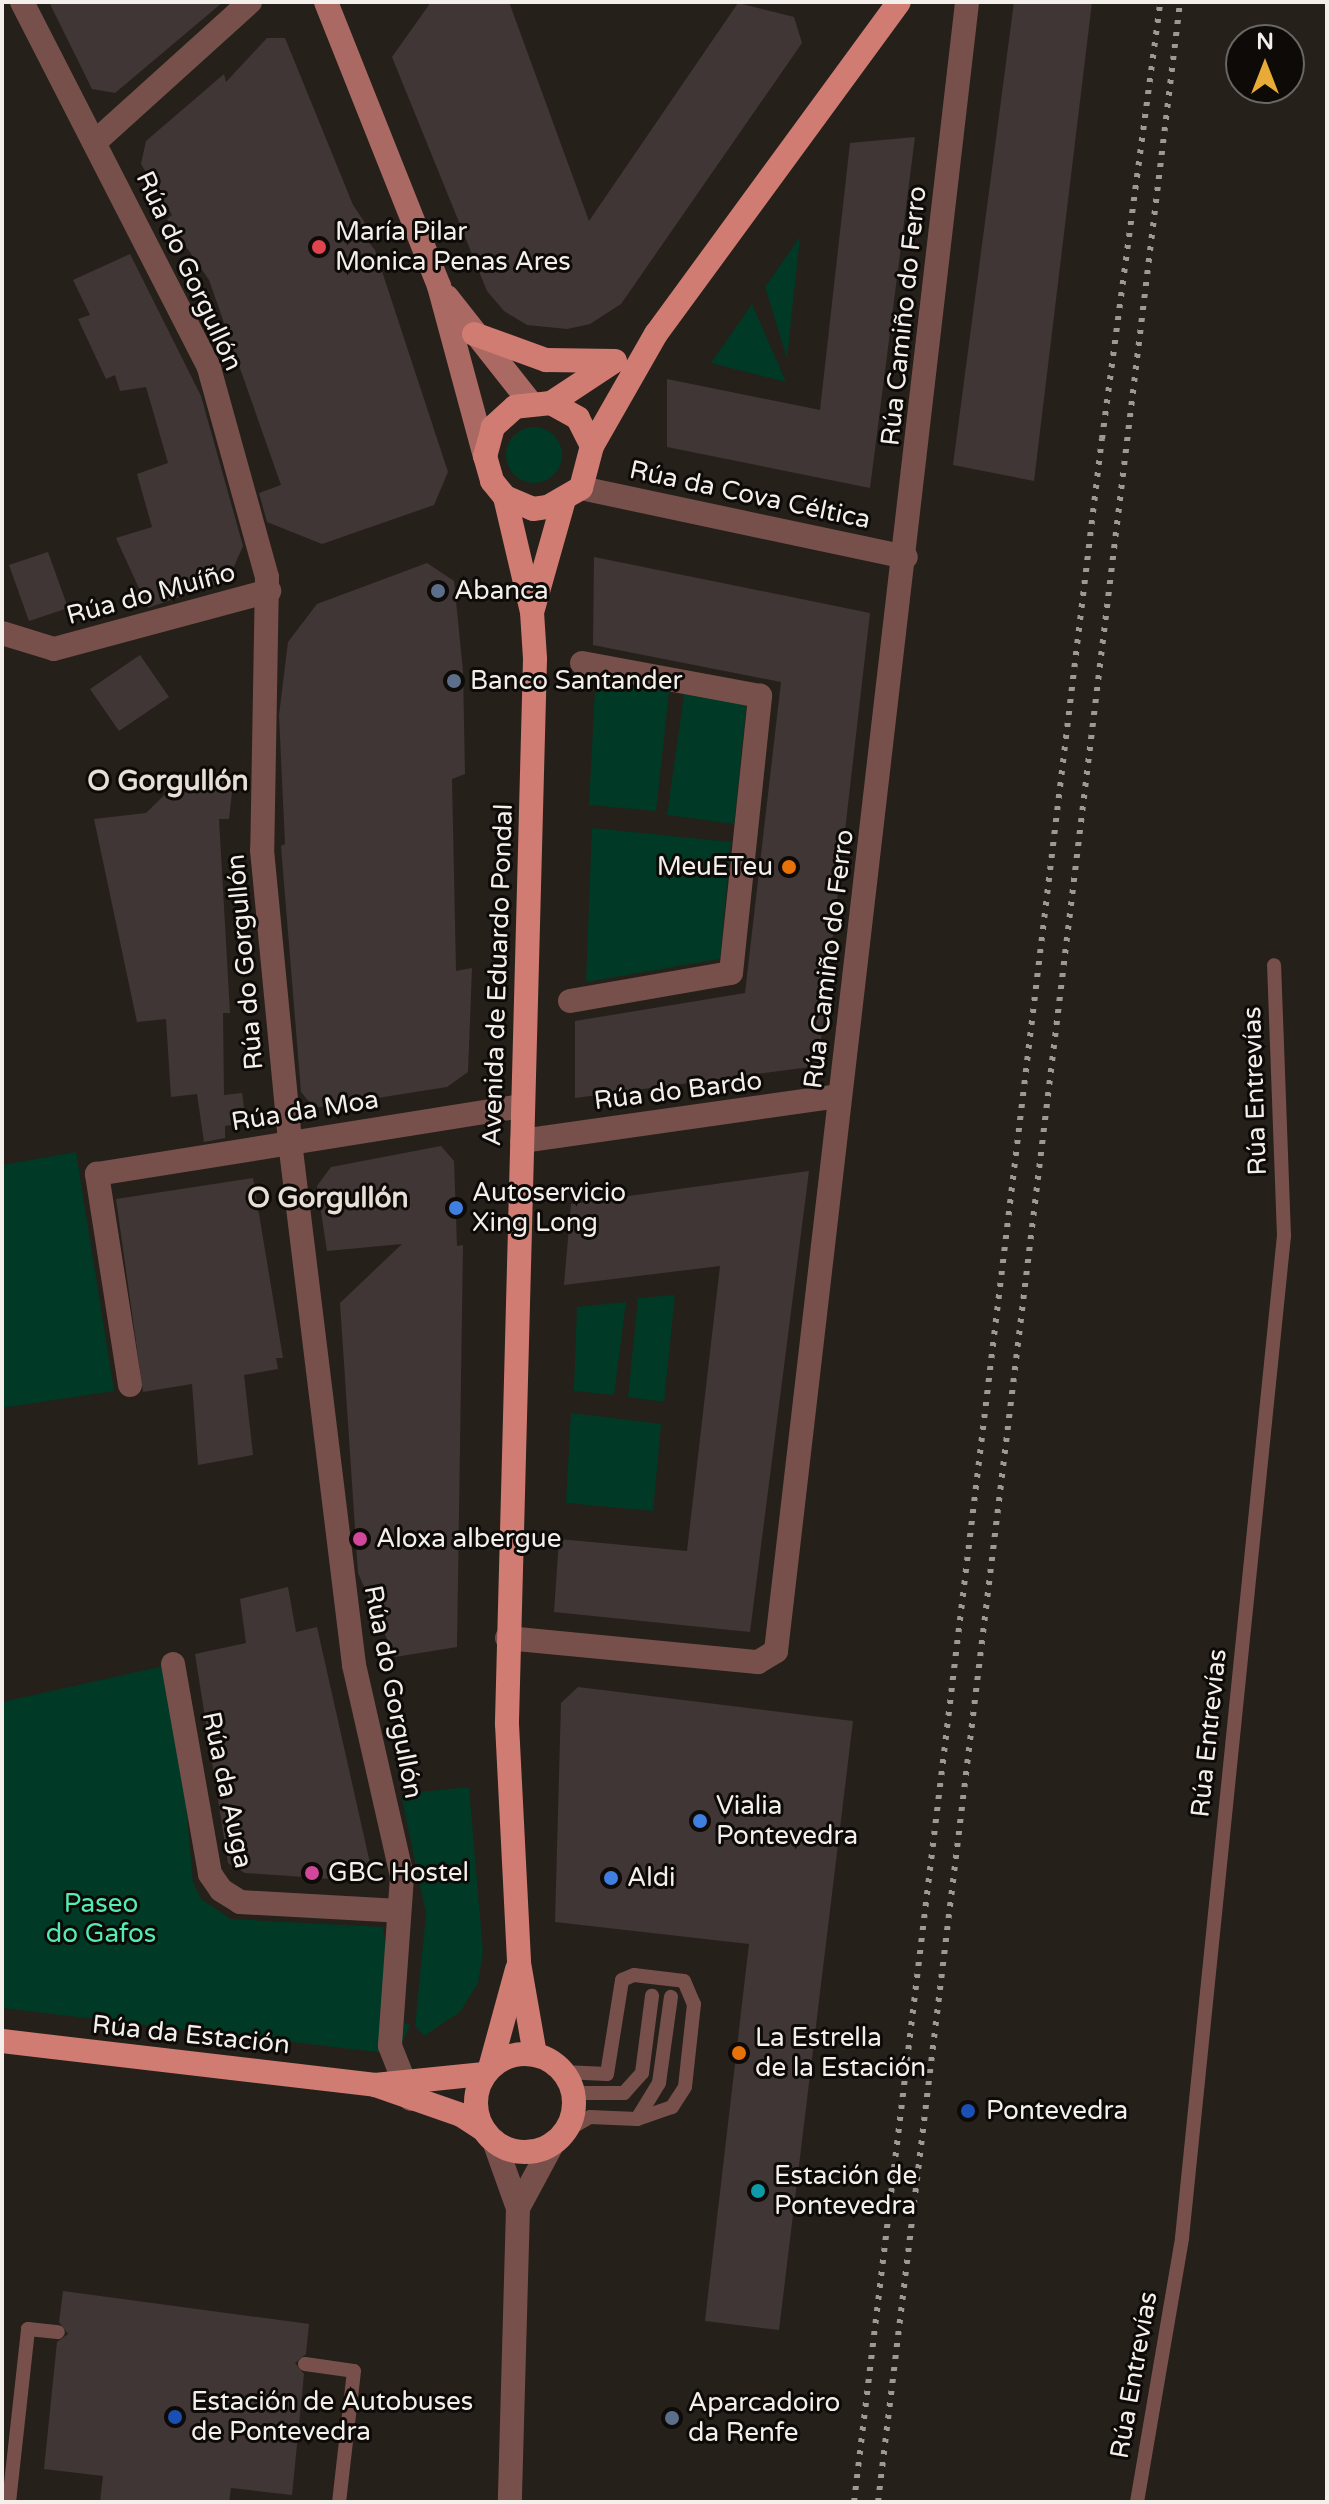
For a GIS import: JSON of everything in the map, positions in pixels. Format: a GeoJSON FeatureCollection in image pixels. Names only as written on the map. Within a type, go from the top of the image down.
{"type":"FeatureCollection","features":[{"type":"Feature","properties":{"kind":"main road"},"geometry":{"type":"LineString","coordinates":[[326,2],[439,286],[492,481],[505,497],[533,509],[572,495],[592,446],[656,334],[892,3]]}},
{"type":"Feature","properties":{"kind":"main road"},"geometry":{"type":"LineString","coordinates":[[439,286],[474,334],[540,402],[578,418],[592,446]]}},
{"type":"Feature","properties":{"kind":"main road"},"geometry":{"type":"LineString","coordinates":[[474,334],[546,360],[615,361]]}},
{"type":"Feature","properties":{"kind":"main road"},"geometry":{"type":"LineString","coordinates":[[485,456],[493,427],[515,407],[540,402],[615,361],[656,334]]}},
{"type":"Feature","properties":{"kind":"main road","name":"Avenida de Eduardo Pondal"},"geometry":{"type":"LineString","coordinates":[[532,612],[572,495]]}},
{"type":"Feature","properties":{"kind":"main road","name":"Avenida de Eduardo Pondal"},"geometry":{"type":"LineString","coordinates":[[505,497],[532,612],[523,1106],[507,1638],[519,1963],[535,2055]]}},
{"type":"Feature","properties":{"kind":"main road","name":"Avenida de Eduardo Pondal"},"geometry":{"type":"LineString","coordinates":[[487,2071],[519,1963]]}},
{"type":"Feature","properties":{"kind":"main road","name":"Rúa da Estación"},"geometry":{"type":"LineString","coordinates":[[2,2041],[406,2090],[461,2115],[489,2136]]}},
{"type":"Feature","properties":{"kind":"main road"},"geometry":{"type":"LineString","coordinates":[[535,2055],[568,2083],[571,2120],[558,2137],[523,2151],[489,2136],[476,2098],[487,2071],[511,2056],[535,2055]]}},
{"type":"Feature","properties":{"kind":"main road","name":"Rúa da Estación"},"geometry":{"type":"LineString","coordinates":[[406,2090],[487,2071]]}},
{"type":"Feature","properties":{"kind":"street","name":"Rúa do Gorgullón"},"geometry":{"type":"LineString","coordinates":[[22,2],[209,368],[269,591],[262,850],[290,1142],[354,1665],[402,1877],[390,2046],[406,2090]]}},
{"type":"Feature","properties":{"kind":"street"},"geometry":{"type":"LineString","coordinates":[[95,142],[250,2]]}},
{"type":"Feature","properties":{"kind":"street","name":"Rúa Camiño do Ferro"},"geometry":{"type":"LineString","coordinates":[[507,1638],[758,1662],[776,1651],[906,557],[967,2]]}},
{"type":"Feature","properties":{"kind":"street","name":"Rúa da Cova Céltica"},"geometry":{"type":"LineString","coordinates":[[572,495],[906,557]]}},
{"type":"Feature","properties":{"kind":"street","name":"Rúa do Muíño"},"geometry":{"type":"LineString","coordinates":[[2,633],[54,649],[269,591]]}},
{"type":"Feature","properties":{"kind":"street"},"geometry":{"type":"LineString","coordinates":[[570,1001],[731,973],[760,696],[582,663]]}},
{"type":"Feature","properties":{"kind":"street","name":"Rúa do Bardo"},"geometry":{"type":"LineString","coordinates":[[522,1141],[840,1096]]}},
{"type":"Feature","properties":{"kind":"street","name":"Rúa da Moa"},"geometry":{"type":"LineString","coordinates":[[130,1385],[97,1174],[523,1106]]}},
{"type":"Feature","properties":{"kind":"street","name":"Rúa da Auga"},"geometry":{"type":"LineString","coordinates":[[173,1664],[210,1874],[221,1890],[240,1902],[399,1911]]}},
{"type":"Feature","properties":{"kind":"street"},"geometry":{"type":"LineString","coordinates":[[489,2136],[518,2208],[510,2502]]}},
{"type":"Feature","properties":{"kind":"street"},"geometry":{"type":"LineString","coordinates":[[518,2208],[558,2137]]}},
{"type":"Feature","properties":{"kind":"lane","name":"Rúa Entrevías"},"geometry":{"type":"LineString","coordinates":[[1137,2502],[1182,2238],[1284,1236],[1274,965]]}},
{"type":"Feature","properties":{"kind":"lane"},"geometry":{"type":"LineString","coordinates":[[558,2137],[590,2117],[637,2119],[672,2107],[685,2087],[694,2004],[684,1981],[634,1975],[622,1980],[607,2074],[568,2083]]}},
{"type":"Feature","properties":{"kind":"lane"},"geometry":{"type":"LineString","coordinates":[[568,2083],[624,2093],[642,2073],[652,1996]]}},
{"type":"Feature","properties":{"kind":"lane"},"geometry":{"type":"LineString","coordinates":[[637,2119],[659,2083],[671,1997]]}},
{"type":"Feature","properties":{"kind":"lane"},"geometry":{"type":"LineString","coordinates":[[9,2502],[28,2329],[58,2332]]}},
{"type":"Feature","properties":{"kind":"lane"},"geometry":{"type":"LineString","coordinates":[[305,2364],[354,2371],[339,2502]]}},
{"type":"Feature","properties":{"kind":"green space"},"geometry":{"type":"Polygon","coordinates":[[[800,237],[787,358],[765,287],[800,237]]]}},
{"type":"Feature","properties":{"kind":"green space"},"geometry":{"type":"Polygon","coordinates":[[[752,304],[786,382],[711,363],[752,304]]]}},
{"type":"Feature","properties":{"kind":"green space"},"geometry":{"type":"Polygon","coordinates":[[[534,427],[554,435],[562,455],[554,475],[534,483],[514,475],[506,455],[514,435],[534,427]]]}},
{"type":"Feature","properties":{"kind":"green space"},"geometry":{"type":"Polygon","coordinates":[[[596,671],[670,683],[656,811],[589,805],[596,671]]]}},
{"type":"Feature","properties":{"kind":"green space"},"geometry":{"type":"Polygon","coordinates":[[[685,688],[747,699],[734,824],[667,815],[685,688]]]}},
{"type":"Feature","properties":{"kind":"green space"},"geometry":{"type":"Polygon","coordinates":[[[592,828],[731,842],[720,959],[586,982],[592,828]]]}},
{"type":"Feature","properties":{"kind":"green space"},"geometry":{"type":"Polygon","coordinates":[[[76,1152],[114,1391],[2,1408],[2,1165],[76,1152]]]}},
{"type":"Feature","properties":{"kind":"green space"},"geometry":{"type":"Polygon","coordinates":[[[675,1295],[664,1402],[628,1397],[638,1298],[675,1295]]]}},
{"type":"Feature","properties":{"kind":"green space"},"geometry":{"type":"Polygon","coordinates":[[[626,1302],[614,1395],[574,1391],[577,1307],[626,1302]]]}},
{"type":"Feature","properties":{"kind":"green space"},"geometry":{"type":"Polygon","coordinates":[[[571,1413],[661,1424],[653,1511],[566,1503],[571,1413]]]}},
{"type":"Feature","properties":{"kind":"green space","name":"Paseo do Gafos"},"geometry":{"type":"Polygon","coordinates":[[[173,1664],[193,1882],[201,1899],[231,1919],[383,1927],[396,2021],[410,2025],[400,2048],[385,2053],[2,2008],[2,1702],[173,1664]]]}},
{"type":"Feature","properties":{"kind":"green space"},"geometry":{"type":"Polygon","coordinates":[[[469,1787],[483,1952],[478,1983],[460,2012],[424,2036],[415,2026],[426,1914],[401,1794],[469,1787]]]}},
{"type":"Feature","properties":{"kind":"building"},"geometry":{"type":"Polygon","coordinates":[[[49,2],[223,2],[115,93],[92,89],[49,2]]]}},
{"type":"Feature","properties":{"kind":"building"},"geometry":{"type":"Polygon","coordinates":[[[431,2],[509,2],[589,221],[738,3],[794,17],[802,43],[621,304],[590,324],[567,329],[527,325],[504,311],[487,291],[392,57],[431,2]]]}},
{"type":"Feature","properties":{"kind":"building"},"geometry":{"type":"Polygon","coordinates":[[[1014,2],[1092,2],[1034,481],[953,465],[1014,2]]]}},
{"type":"Feature","properties":{"kind":"building"},"geometry":{"type":"Polygon","coordinates":[[[267,38],[285,38],[353,205],[367,226],[358,229],[375,250],[448,472],[434,505],[322,544],[267,522],[259,493],[281,485],[209,280],[167,219],[172,215],[141,164],[146,141],[224,74],[226,82],[267,38]]]}},
{"type":"Feature","properties":{"kind":"building"},"geometry":{"type":"Polygon","coordinates":[[[915,137],[870,488],[667,447],[667,379],[820,410],[850,143],[915,137]]]}},
{"type":"Feature","properties":{"kind":"building"},"geometry":{"type":"Polygon","coordinates":[[[130,254],[201,396],[243,546],[228,580],[148,608],[116,538],[152,527],[137,474],[168,463],[146,387],[120,391],[115,375],[106,379],[78,319],[90,315],[73,280],[130,254]]]}},
{"type":"Feature","properties":{"kind":"building"},"geometry":{"type":"Polygon","coordinates":[[[48,552],[68,608],[29,621],[9,565],[48,552]]]}},
{"type":"Feature","properties":{"kind":"building"},"geometry":{"type":"Polygon","coordinates":[[[594,557],[870,613],[818,1066],[575,1098],[575,1021],[745,993],[781,682],[593,645],[594,557]]]}},
{"type":"Feature","properties":{"kind":"building"},"geometry":{"type":"Polygon","coordinates":[[[427,563],[454,581],[463,671],[465,774],[452,779],[456,971],[472,968],[468,1072],[447,1087],[314,1108],[301,1092],[281,846],[285,844],[279,715],[288,642],[317,604],[427,563]]]}},
{"type":"Feature","properties":{"kind":"building"},"geometry":{"type":"Polygon","coordinates":[[[140,655],[169,697],[119,731],[90,689],[140,655]]]}},
{"type":"Feature","properties":{"kind":"building"},"geometry":{"type":"Polygon","coordinates":[[[186,774],[234,774],[229,819],[219,819],[230,1013],[223,1013],[224,1095],[242,1093],[246,1123],[225,1126],[225,1138],[204,1142],[197,1094],[171,1097],[166,1019],[137,1022],[94,819],[146,813],[186,774]]]}},
{"type":"Feature","properties":{"kind":"building"},"geometry":{"type":"Polygon","coordinates":[[[441,1146],[454,1161],[457,1246],[463,1245],[457,1647],[395,1657],[358,1573],[340,1303],[402,1244],[327,1251],[317,1186],[331,1167],[441,1146]]]}},
{"type":"Feature","properties":{"kind":"building"},"geometry":{"type":"Polygon","coordinates":[[[809,1171],[750,1632],[554,1612],[559,1539],[687,1551],[720,1266],[564,1285],[571,1204],[809,1171]]]}},
{"type":"Feature","properties":{"kind":"building"},"geometry":{"type":"Polygon","coordinates":[[[253,1178],[283,1358],[276,1358],[278,1369],[244,1375],[253,1455],[198,1465],[192,1384],[143,1392],[116,1199],[253,1178]]]}},
{"type":"Feature","properties":{"kind":"building"},"geometry":{"type":"Polygon","coordinates":[[[288,1587],[296,1632],[317,1627],[372,1872],[361,1881],[245,1873],[228,1863],[195,1654],[246,1643],[240,1599],[288,1587]]]}},
{"type":"Feature","properties":{"kind":"building","name":"Vialia Pontevedra"},"geometry":{"type":"Polygon","coordinates":[[[578,1687],[853,1721],[779,2330],[705,2321],[749,1944],[555,1922],[561,1703],[578,1687]]]}},
{"type":"Feature","properties":{"kind":"building","name":"Estación de Autobuses de Pontevedra"},"geometry":{"type":"Polygon","coordinates":[[[63,2291],[309,2324],[306,2354],[295,2363],[304,2374],[292,2495],[231,2488],[229,2502],[100,2502],[103,2476],[44,2469],[57,2342],[68,2334],[59,2322],[63,2291]]]}},
{"type":"Feature","properties":{"kind":"railway"},"geometry":{"type":"LineString","coordinates":[[854,2502],[1102,439],[1160,2]]}},
{"type":"Feature","properties":{"kind":"railway"},"geometry":{"type":"LineString","coordinates":[[878,2502],[1180,2]]}},
{"type":"Feature","properties":{"kind":"place","name":"María Pilar Monica Penas Ares"},"geometry":{"type":"Point","coordinates":[319,247]}},
{"type":"Feature","properties":{"kind":"place","name":"Abanca"},"geometry":{"type":"Point","coordinates":[438,591]}},
{"type":"Feature","properties":{"kind":"place","name":"Banco Santander"},"geometry":{"type":"Point","coordinates":[454,681]}},
{"type":"Feature","properties":{"kind":"place","name":"MeuETeu"},"geometry":{"type":"Point","coordinates":[789,867]}},
{"type":"Feature","properties":{"kind":"place","name":"Autoservicio Xing Long"},"geometry":{"type":"Point","coordinates":[456,1208]}},
{"type":"Feature","properties":{"kind":"place","name":"Aloxa albergue"},"geometry":{"type":"Point","coordinates":[360,1539]}},
{"type":"Feature","properties":{"kind":"place","name":"Vialia Pontevedra"},"geometry":{"type":"Point","coordinates":[700,1821]}},
{"type":"Feature","properties":{"kind":"place","name":"GBC Hostel"},"geometry":{"type":"Point","coordinates":[312,1873]}},
{"type":"Feature","properties":{"kind":"place","name":"Aldi"},"geometry":{"type":"Point","coordinates":[611,1878]}},
{"type":"Feature","properties":{"kind":"place","name":"La Estrella de la Estación"},"geometry":{"type":"Point","coordinates":[739,2053]}},
{"type":"Feature","properties":{"kind":"place","name":"Pontevedra"},"geometry":{"type":"Point","coordinates":[968,2111]}},
{"type":"Feature","properties":{"kind":"place","name":"Estación de Pontevedra"},"geometry":{"type":"Point","coordinates":[758,2191]}},
{"type":"Feature","properties":{"kind":"place","name":"Estación de Autobuses de Pontevedra"},"geometry":{"type":"Point","coordinates":[175,2417]}},
{"type":"Feature","properties":{"kind":"place","name":"Aparcadoiro da Renfe"},"geometry":{"type":"Point","coordinates":[672,2418]}},
{"type":"Feature","properties":{"kind":"district","name":"O Gorgullón"},"geometry":{"type":"Point","coordinates":[168,781]}},
{"type":"Feature","properties":{"kind":"district","name":"O Gorgullón"},"geometry":{"type":"Point","coordinates":[328,1198]}}]}
